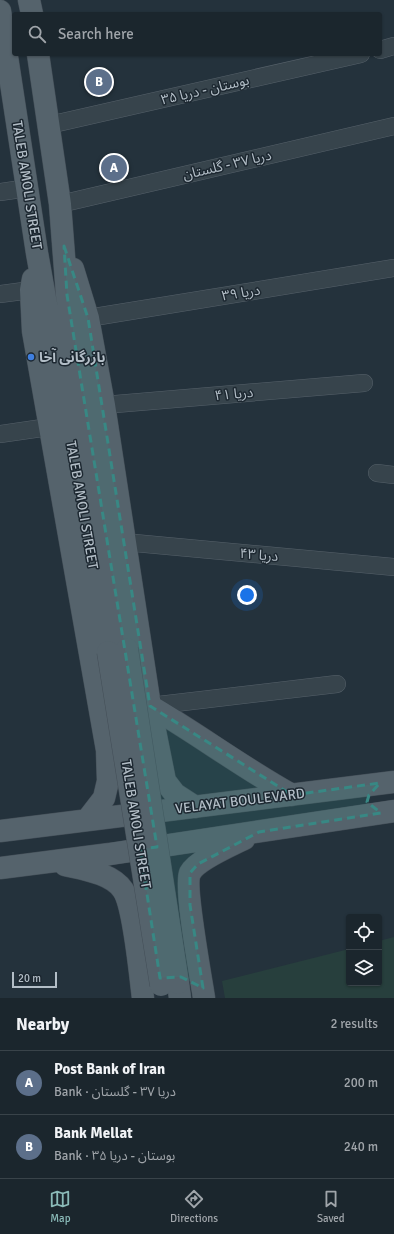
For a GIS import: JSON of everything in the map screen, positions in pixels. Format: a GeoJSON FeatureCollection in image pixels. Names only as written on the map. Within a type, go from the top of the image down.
{"type":"FeatureCollection","features":[{"type":"Feature","properties":{"kind":"main road"},"geometry":{"type":"LineString","coordinates":[[29,0],[32,12]]}},
{"type":"Feature","properties":{"kind":"main road","name":"TALEB AMOLI STREET"},"geometry":{"type":"LineString","coordinates":[[0,12],[3,47],[28,188],[37,253],[117,651]]}},
{"type":"Feature","properties":{"kind":"main road","name":"TALEB AMOLI STREET"},"geometry":{"type":"LineString","coordinates":[[38,56],[60,204],[67,295],[101,509],[117,651],[161,992]]}},
{"type":"Feature","properties":{"kind":"main road"},"geometry":{"type":"LineString","coordinates":[[64,246],[79,283],[88,318],[104,405],[144,670],[165,780],[176,794],[195,807]]}},
{"type":"Feature","properties":{"kind":"main road"},"geometry":{"type":"LineString","coordinates":[[37,253],[31,290],[32,331],[107,750],[108,781],[104,798],[87,820]]}},
{"type":"Feature","properties":{"kind":"main road"},"geometry":{"type":"LineString","coordinates":[[95,680],[98,686],[110,694],[124,694],[131,692],[140,682],[144,670]]}},
{"type":"Feature","properties":{"kind":"main road"},"geometry":{"type":"LineString","coordinates":[[150,706],[260,777],[292,794]]}},
{"type":"Feature","properties":{"kind":"main road"},"geometry":{"type":"LineString","coordinates":[[387,783],[369,795],[367,802],[371,808],[388,812]]}},
{"type":"Feature","properties":{"kind":"main road","name":"VELAYAT BOULEVARD"},"geometry":{"type":"LineString","coordinates":[[0,831],[387,783]]}},
{"type":"Feature","properties":{"kind":"main road"},"geometry":{"type":"LineString","coordinates":[[320,792],[332,797],[335,803],[335,811],[323,822]]}},
{"type":"Feature","properties":{"kind":"main road"},"geometry":{"type":"LineString","coordinates":[[0,868],[110,854],[388,812]]}},
{"type":"Feature","properties":{"kind":"main road"},"geometry":{"type":"LineString","coordinates":[[204,993],[189,898],[188,884],[190,873],[198,864],[259,832]]}},
{"type":"Feature","properties":{"kind":"main road"},"geometry":{"type":"LineString","coordinates":[[50,862],[96,872],[112,880],[123,889],[161,992]]}},
{"type":"Feature","properties":{"kind":"main road"},"geometry":{"type":"LineString","coordinates":[[161,992],[153,980],[166,976],[181,977],[204,993]]}},
{"type":"Feature","properties":{"kind":"street"},"geometry":{"type":"LineString","coordinates":[[382,49],[394,46]]}},
{"type":"Feature","properties":{"kind":"street","name":"بوستان - دریا ۳۵"},"geometry":{"type":"LineString","coordinates":[[49,125],[351,56]]}},
{"type":"Feature","properties":{"kind":"street","name":"دریا ۳۷ - گلستان"},"geometry":{"type":"LineString","coordinates":[[60,204],[394,126]]}},
{"type":"Feature","properties":{"kind":"street"},"geometry":{"type":"LineString","coordinates":[[0,192],[28,188]]}},
{"type":"Feature","properties":{"kind":"street","name":"دریا ۳۹"},"geometry":{"type":"LineString","coordinates":[[88,318],[394,268]]}},
{"type":"Feature","properties":{"kind":"street"},"geometry":{"type":"LineString","coordinates":[[0,294],[31,290]]}},
{"type":"Feature","properties":{"kind":"street","name":"دریا ۴۱"},"geometry":{"type":"LineString","coordinates":[[104,405],[364,383]]}},
{"type":"Feature","properties":{"kind":"street"},"geometry":{"type":"LineString","coordinates":[[0,434],[49,428]]}},
{"type":"Feature","properties":{"kind":"street"},"geometry":{"type":"LineString","coordinates":[[377,473],[394,475]]}},
{"type":"Feature","properties":{"kind":"street","name":"دریا ۴۳"},"geometry":{"type":"LineString","coordinates":[[124,542],[394,567]]}},
{"type":"Feature","properties":{"kind":"street"},"geometry":{"type":"LineString","coordinates":[[150,706],[337,684]]}},
{"type":"Feature","properties":{"kind":"highlighted area"},"geometry":{"type":"Polygon","coordinates":[[[64,246],[88,318],[150,706],[292,795],[380,783],[369,795],[367,802],[381,813],[259,832],[198,864],[190,873],[190,905],[203,988],[181,977],[160,978],[140,849],[157,847],[67,295],[64,246]]]}},
{"type":"Feature","properties":{"kind":"green space"},"geometry":{"type":"Polygon","coordinates":[[[394,937],[394,998],[225,998],[222,981],[346,950],[346,986],[382,986],[382,940],[394,937]]]}},
{"type":"Feature","properties":{"kind":"place","name":"Bank Mellat"},"geometry":{"type":"Point","coordinates":[99,82]}},
{"type":"Feature","properties":{"kind":"place","name":"Post Bank of Iran"},"geometry":{"type":"Point","coordinates":[114,168]}},
{"type":"Feature","properties":{"kind":"place","name":"بازرگانی آخا"},"geometry":{"type":"Point","coordinates":[31,357]}}]}
